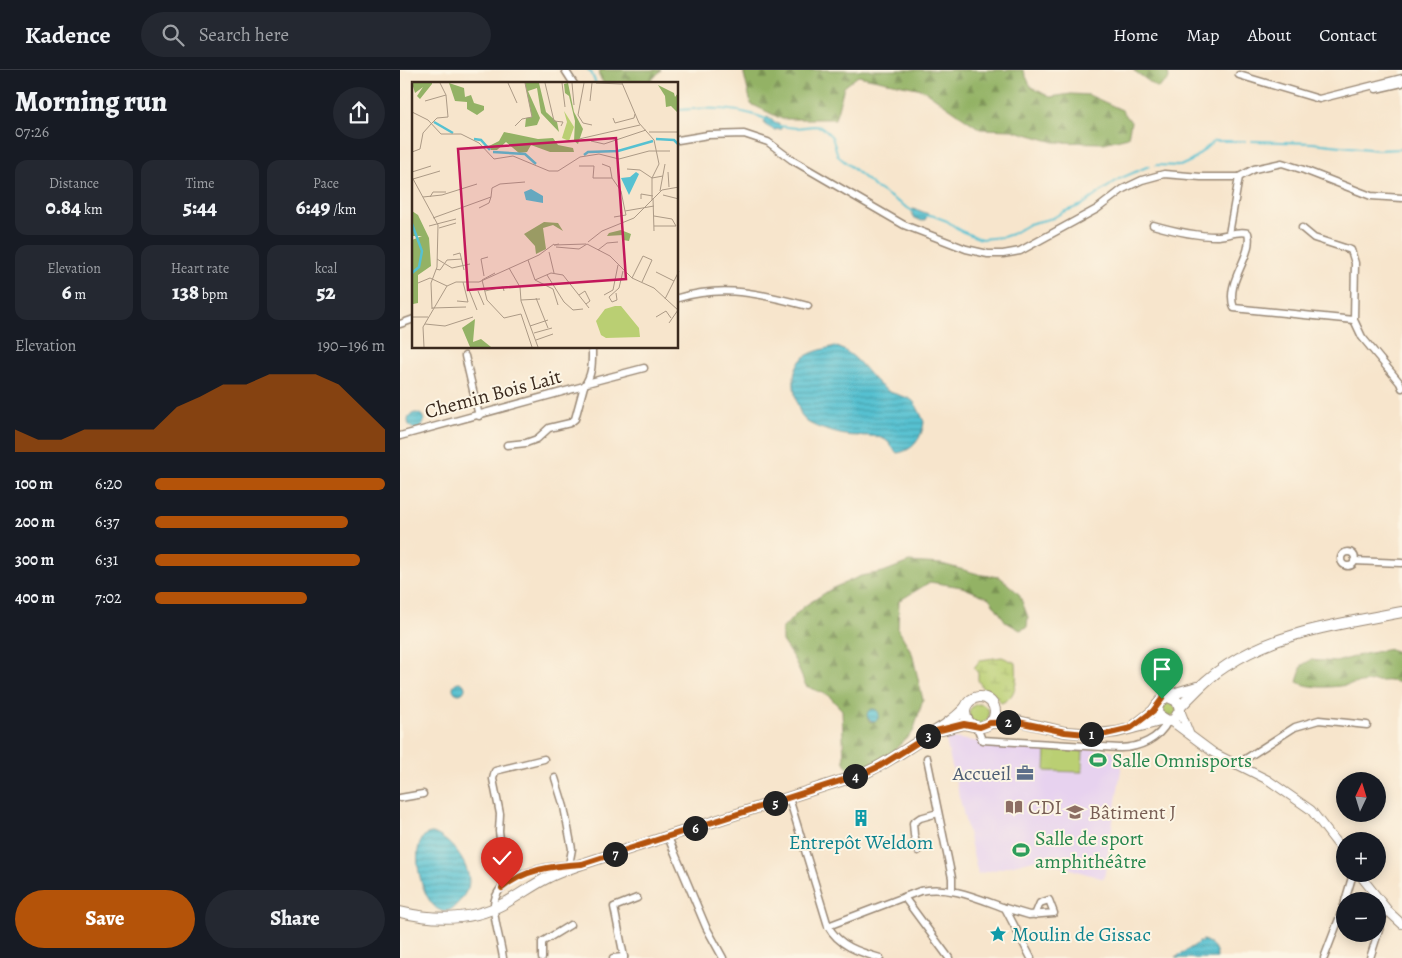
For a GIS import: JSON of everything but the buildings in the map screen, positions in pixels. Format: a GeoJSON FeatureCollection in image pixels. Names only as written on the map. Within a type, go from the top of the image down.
{"type":"FeatureCollection","features":[{"type":"Feature","properties":{"kind":"main road"},"geometry":{"type":"LineString","coordinates":[[990,723],[1018,722],[1086,734],[1111,733],[1167,721],[1177,717],[1180,708],[1200,686],[1238,658],[1285,637],[1402,612]]}},
{"type":"Feature","properties":{"kind":"main road"},"geometry":{"type":"LineString","coordinates":[[1131,728],[1153,711],[1162,699],[1200,686]]}},
{"type":"Feature","properties":{"kind":"main road"},"geometry":{"type":"LineString","coordinates":[[400,912],[430,918],[474,916],[494,908],[549,876],[789,798],[880,766],[958,716],[972,700],[980,697],[989,701],[994,708],[1018,722]]}},
{"type":"Feature","properties":{"kind":"main road"},"geometry":{"type":"LineString","coordinates":[[1168,697],[1177,701],[1180,708]]}},
{"type":"Feature","properties":{"kind":"main road"},"geometry":{"type":"LineString","coordinates":[[1157,705],[1158,716],[1167,721]]}},
{"type":"Feature","properties":{"kind":"main road"},"geometry":{"type":"LineString","coordinates":[[966,707],[965,716],[967,720],[976,726]]}},
{"type":"Feature","properties":{"kind":"main road"},"geometry":{"type":"LineString","coordinates":[[936,731],[964,724],[985,726],[994,717],[994,708]]}},
{"type":"Feature","properties":{"kind":"street"},"geometry":{"type":"LineString","coordinates":[[565,70],[573,82]]}},
{"type":"Feature","properties":{"kind":"street"},"geometry":{"type":"LineString","coordinates":[[1239,75],[1320,99],[1402,78]]}},
{"type":"Feature","properties":{"kind":"street"},"geometry":{"type":"LineString","coordinates":[[1376,89],[1402,83]]}},
{"type":"Feature","properties":{"kind":"street"},"geometry":{"type":"LineString","coordinates":[[679,140],[708,135],[744,134],[768,142],[792,160],[904,225],[966,249],[988,254],[1020,251],[1097,209],[1123,189],[1152,176],[1164,174],[1201,177],[1240,177],[1254,169],[1282,163],[1371,196],[1402,198]]}},
{"type":"Feature","properties":{"kind":"street"},"geometry":{"type":"LineString","coordinates":[[1229,234],[1240,177]]}},
{"type":"Feature","properties":{"kind":"street"},"geometry":{"type":"LineString","coordinates":[[1153,225],[1186,234],[1218,236],[1242,231],[1248,233],[1249,239],[1233,289],[1232,300],[1234,308],[1354,320]]}},
{"type":"Feature","properties":{"kind":"street"},"geometry":{"type":"LineString","coordinates":[[1302,228],[1314,238],[1351,250],[1355,263],[1354,320],[1362,336],[1402,388]]}},
{"type":"Feature","properties":{"kind":"street"},"geometry":{"type":"LineString","coordinates":[[679,298],[704,291],[756,293],[808,306]]}},
{"type":"Feature","properties":{"kind":"street"},"geometry":{"type":"LineString","coordinates":[[400,324],[412,320]]}},
{"type":"Feature","properties":{"kind":"street","name":"Chemin Bois Lait"},"geometry":{"type":"LineString","coordinates":[[400,436],[479,416],[585,385],[590,380],[592,370],[592,349]]}},
{"type":"Feature","properties":{"kind":"street"},"geometry":{"type":"LineString","coordinates":[[465,356],[479,416]]}},
{"type":"Feature","properties":{"kind":"street"},"geometry":{"type":"LineString","coordinates":[[507,445],[526,443],[537,439],[549,428],[570,423],[578,413],[585,385],[644,368]]}},
{"type":"Feature","properties":{"kind":"street"},"geometry":{"type":"LineString","coordinates":[[1354,561],[1402,563]]}},
{"type":"Feature","properties":{"kind":"street"},"geometry":{"type":"LineString","coordinates":[[1180,708],[1188,733]]}},
{"type":"Feature","properties":{"kind":"street"},"geometry":{"type":"LineString","coordinates":[[1236,765],[1295,727],[1319,720],[1367,725]]}},
{"type":"Feature","properties":{"kind":"street"},"geometry":{"type":"LineString","coordinates":[[976,726],[982,740],[1128,748],[1147,742],[1163,728],[1167,721],[1188,733],[1206,748],[1268,780],[1311,810],[1336,842]]}},
{"type":"Feature","properties":{"kind":"street"},"geometry":{"type":"LineString","coordinates":[[927,758],[952,878],[952,890]]}},
{"type":"Feature","properties":{"kind":"street"},"geometry":{"type":"LineString","coordinates":[[511,880],[502,855],[499,831],[500,814],[493,779],[495,771],[544,759]]}},
{"type":"Feature","properties":{"kind":"street"},"geometry":{"type":"LineString","coordinates":[[555,778],[572,849],[569,865]]}},
{"type":"Feature","properties":{"kind":"street"},"geometry":{"type":"LineString","coordinates":[[400,798],[423,794]]}},
{"type":"Feature","properties":{"kind":"street"},"geometry":{"type":"LineString","coordinates":[[789,798],[828,926],[834,937],[853,950],[880,958]]}},
{"type":"Feature","properties":{"kind":"street"},"geometry":{"type":"LineString","coordinates":[[918,851],[913,823],[920,818],[938,813]]}},
{"type":"Feature","properties":{"kind":"street"},"geometry":{"type":"LineString","coordinates":[[668,837],[706,927],[723,958]]}},
{"type":"Feature","properties":{"kind":"street"},"geometry":{"type":"LineString","coordinates":[[503,958],[494,908],[494,903],[502,888],[511,880],[527,872],[582,864]]}},
{"type":"Feature","properties":{"kind":"street"},"geometry":{"type":"LineString","coordinates":[[1365,882],[1373,892]]}},
{"type":"Feature","properties":{"kind":"street"},"geometry":{"type":"LineString","coordinates":[[828,926],[932,888],[952,890],[1004,908],[1035,915]]}},
{"type":"Feature","properties":{"kind":"street"},"geometry":{"type":"LineString","coordinates":[[904,897],[949,958]]}},
{"type":"Feature","properties":{"kind":"street"},"geometry":{"type":"LineString","coordinates":[[613,958],[624,957],[614,907],[637,898]]}},
{"type":"Feature","properties":{"kind":"street"},"geometry":{"type":"LineString","coordinates":[[1004,908],[1031,958]]}},
{"type":"Feature","properties":{"kind":"street"},"geometry":{"type":"LineString","coordinates":[[1386,908],[1402,924]]}},
{"type":"Feature","properties":{"kind":"street"},"geometry":{"type":"LineString","coordinates":[[542,958],[542,942],[570,925]]}},
{"type":"Feature","properties":{"kind":"street"},"geometry":{"type":"LineString","coordinates":[[1324,958],[1336,926]]}},
{"type":"Feature","properties":{"kind":"street"},"geometry":{"type":"LineString","coordinates":[[1370,958],[1375,942]]}},
{"type":"Feature","properties":{"kind":"shaded area"},"geometry":{"type":"Polygon","coordinates":[[[945,737],[1002,745],[1110,750],[1116,756],[1117,763],[1122,763],[1104,879],[1037,859],[978,874],[945,737]]]}},
{"type":"Feature","properties":{"kind":"green space"},"geometry":{"type":"Polygon","coordinates":[[[600,70],[661,70],[650,82],[603,82],[599,76],[600,70]]]}},
{"type":"Feature","properties":{"kind":"green space"},"geometry":{"type":"Polygon","coordinates":[[[743,70],[1023,70],[1031,87],[1050,97],[1071,94],[1089,95],[1122,110],[1131,122],[1128,137],[1104,143],[1054,142],[1012,130],[980,129],[922,89],[858,76],[844,87],[835,119],[782,119],[751,104],[743,70]]]}},
{"type":"Feature","properties":{"kind":"green space"},"geometry":{"type":"Polygon","coordinates":[[[1133,70],[1168,70],[1169,79],[1158,88],[1133,70]]]}},
{"type":"Feature","properties":{"kind":"green space"},"geometry":{"type":"Polygon","coordinates":[[[909,562],[942,564],[982,575],[1000,577],[1019,594],[1028,617],[1027,627],[1020,630],[1006,622],[989,598],[962,587],[930,582],[899,601],[898,629],[912,653],[923,700],[913,732],[884,760],[851,773],[844,762],[842,710],[829,696],[806,686],[794,659],[782,641],[782,629],[803,607],[833,588],[861,576],[883,572],[909,562]],[[872,709],[868,712],[870,722],[878,718],[876,710],[872,709]]]}},
{"type":"Feature","properties":{"kind":"green space"},"geometry":{"type":"Polygon","coordinates":[[[1390,649],[1402,653],[1402,683],[1385,681],[1318,687],[1297,682],[1302,665],[1311,660],[1336,662],[1390,649]]]}},
{"type":"Feature","properties":{"kind":"green space"},"geometry":{"type":"Polygon","coordinates":[[[1002,657],[1016,663],[1016,675],[1015,686],[1011,696],[1001,703],[994,694],[984,691],[978,680],[978,673],[974,668],[980,660],[1002,657]]]}},
{"type":"Feature","properties":{"kind":"green space"},"geometry":{"type":"Polygon","coordinates":[[[1171,700],[1178,713],[1164,719],[1159,705],[1171,700]]]}},
{"type":"Feature","properties":{"kind":"green space"},"geometry":{"type":"Polygon","coordinates":[[[979,704],[986,707],[989,714],[986,721],[979,724],[972,721],[969,714],[972,707],[979,704]]]}},
{"type":"Feature","properties":{"kind":"green space"},"geometry":{"type":"Polygon","coordinates":[[[1046,749],[1083,751],[1082,772],[1045,771],[1046,749]]]}},
{"type":"Feature","properties":{"kind":"water"},"geometry":{"type":"Polygon","coordinates":[[[767,117],[781,126],[781,129],[774,130],[765,125],[764,122],[767,117]]]}},
{"type":"Feature","properties":{"kind":"water"},"geometry":{"type":"Polygon","coordinates":[[[913,209],[928,214],[925,220],[922,221],[913,217],[913,209]]]}},
{"type":"Feature","properties":{"kind":"water"},"geometry":{"type":"Polygon","coordinates":[[[835,346],[858,361],[874,380],[888,391],[908,398],[918,408],[924,422],[919,438],[908,450],[897,453],[884,439],[836,433],[817,427],[804,419],[797,405],[795,393],[794,378],[798,363],[814,352],[835,346]]]}},
{"type":"Feature","properties":{"kind":"water"},"geometry":{"type":"Polygon","coordinates":[[[413,413],[419,413],[424,418],[422,427],[413,429],[408,424],[408,418],[413,413]]]}},
{"type":"Feature","properties":{"kind":"water"},"geometry":{"type":"Polygon","coordinates":[[[459,682],[465,688],[459,694],[453,688],[459,682]]]}},
{"type":"Feature","properties":{"kind":"water"},"geometry":{"type":"Polygon","coordinates":[[[871,709],[875,709],[879,715],[875,721],[871,721],[867,717],[867,713],[871,709]]]}},
{"type":"Feature","properties":{"kind":"water"},"geometry":{"type":"Polygon","coordinates":[[[433,833],[447,841],[454,848],[468,872],[468,888],[460,901],[454,907],[444,911],[434,906],[426,895],[418,863],[418,848],[423,837],[433,833]]]}},
{"type":"Feature","properties":{"kind":"water"},"geometry":{"type":"Polygon","coordinates":[[[1203,940],[1213,946],[1217,958],[1175,958],[1203,940]]]}},
{"type":"Feature","properties":{"kind":"waterway"},"geometry":{"type":"LineString","coordinates":[[588,70],[591,72],[595,82]]}},
{"type":"Feature","properties":{"kind":"waterway"},"geometry":{"type":"LineString","coordinates":[[679,110],[700,108],[733,110],[766,119]]}},
{"type":"Feature","properties":{"kind":"waterway"},"geometry":{"type":"LineString","coordinates":[[779,126],[796,128],[822,127],[832,137],[838,156],[875,187],[914,212]]}},
{"type":"Feature","properties":{"kind":"waterway"},"geometry":{"type":"LineString","coordinates":[[1156,165],[1180,166],[1191,161],[1214,141],[1245,141]]}},
{"type":"Feature","properties":{"kind":"waterway"},"geometry":{"type":"LineString","coordinates":[[1252,141],[1313,143],[1378,150],[1402,149]]}},
{"type":"Feature","properties":{"kind":"waterway"},"geometry":{"type":"LineString","coordinates":[[926,216],[931,215],[947,221],[961,231],[981,239],[1003,237],[1029,224],[1053,218],[1082,205],[1119,179],[1149,166]]}},
{"type":"Feature","properties":{"kind":"place","name":"Salle Omnisports"},"geometry":{"type":"Point","coordinates":[1098,760]}},
{"type":"Feature","properties":{"kind":"place","name":"Accueil"},"geometry":{"type":"Point","coordinates":[1025,773]}},
{"type":"Feature","properties":{"kind":"place","name":"CDI"},"geometry":{"type":"Point","coordinates":[1014,807]}},
{"type":"Feature","properties":{"kind":"place","name":"Bâtiment J"},"geometry":{"type":"Point","coordinates":[1075,812]}},
{"type":"Feature","properties":{"kind":"place","name":"Entrepôt Weldom"},"geometry":{"type":"Point","coordinates":[861,818]}},
{"type":"Feature","properties":{"kind":"place","name":"Salle de sport amphithéâtre"},"geometry":{"type":"Point","coordinates":[1021,850]}},
{"type":"Feature","properties":{"kind":"place","name":"Moulin de Gissac"},"geometry":{"type":"Point","coordinates":[998,934]}},
{"type":"Feature","properties":{"kind":"route"},"geometry":{"type":"LineString","coordinates":[[502,888],[511,880],[527,872],[582,864],[865,773],[896,757],[936,731],[964,724],[980,727],[990,723],[1018,722],[1072,733],[1097,734],[1117,732],[1131,728],[1153,711],[1162,699]]}}]}
